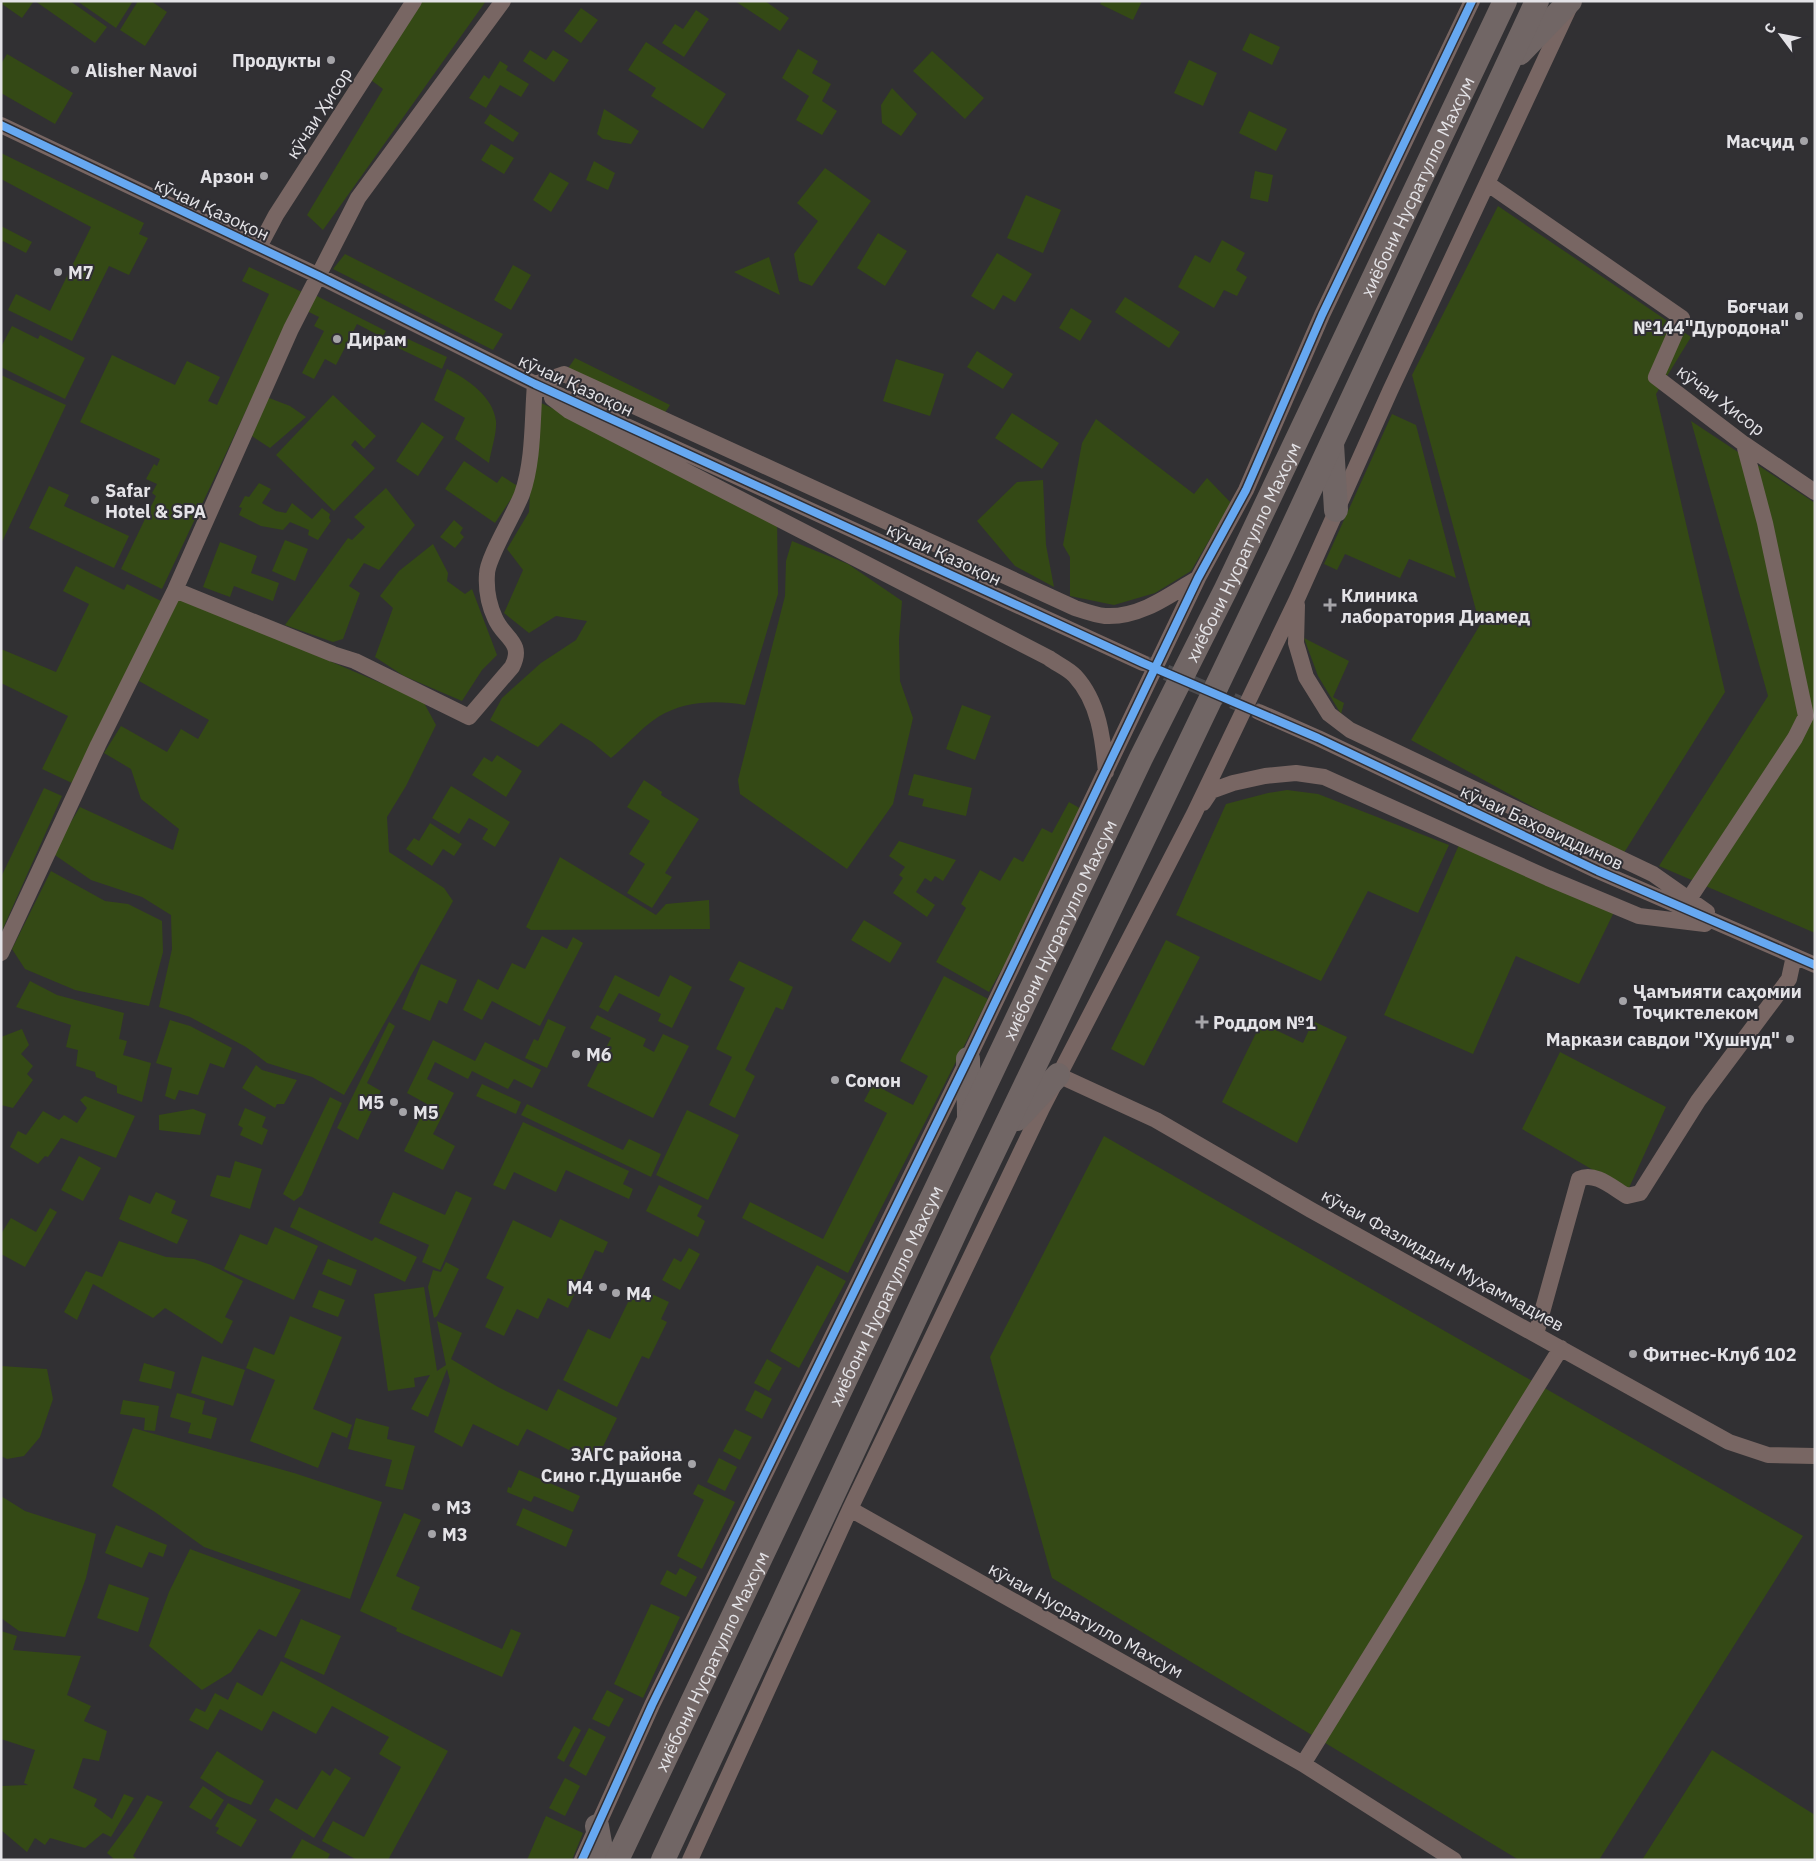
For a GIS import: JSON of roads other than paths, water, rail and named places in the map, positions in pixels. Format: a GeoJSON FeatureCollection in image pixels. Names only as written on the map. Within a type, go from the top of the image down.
{"type":"FeatureCollection","features":[{"type":"Feature","properties":{"kind":"highway"},"geometry":{"type":"LineString","coordinates":[[1447,120],[1487,1]]}},
{"type":"Feature","properties":{"kind":"highway","name":"хиёбони Нусратулло Махсум"},"geometry":{"type":"LineString","coordinates":[[617,1860],[1141,758],[1230,581],[1505,1]]}},
{"type":"Feature","properties":{"kind":"highway","name":"хиёбони Нусратулло Махсум"},"geometry":{"type":"LineString","coordinates":[[663,1860],[968,1207],[1332,443],[1537,1]]}},
{"type":"Feature","properties":{"kind":"highway"},"geometry":{"type":"LineString","coordinates":[[1506,67],[1571,1]]}},
{"type":"Feature","properties":{"kind":"highway"},"geometry":{"type":"LineString","coordinates":[[1332,443],[1336,510]]}},
{"type":"Feature","properties":{"kind":"highway"},"geometry":{"type":"LineString","coordinates":[[968,1059],[969,1120]]}},
{"type":"Feature","properties":{"kind":"highway"},"geometry":{"type":"LineString","coordinates":[[1004,1133],[1058,1075]]}},
{"type":"Feature","properties":{"kind":"highway"},"geometry":{"type":"LineString","coordinates":[[936,1192],[968,1207]]}},
{"type":"Feature","properties":{"kind":"highway"},"geometry":{"type":"LineString","coordinates":[[597,1826],[603,1860]]}},
{"type":"Feature","properties":{"kind":"street","name":"кӯчаи Ҳисор"},"geometry":{"type":"LineString","coordinates":[[259,247],[276,216],[414,1]]}},
{"type":"Feature","properties":{"kind":"street"},"geometry":{"type":"LineString","coordinates":[[1,953],[98,745],[175,590],[291,329],[358,198],[503,1]]}},
{"type":"Feature","properties":{"kind":"street"},"geometry":{"type":"LineString","coordinates":[[582,1860],[660,1688],[968,1059],[1198,578],[1246,490],[1322,315],[1472,1]]}},
{"type":"Feature","properties":{"kind":"street"},"geometry":{"type":"LineString","coordinates":[[690,1860],[850,1509],[1058,1075],[1194,814],[1297,599],[1336,510],[1571,1]]}},
{"type":"Feature","properties":{"kind":"street","name":"кӯчаи Қазоқон"},"geometry":{"type":"LineString","coordinates":[[1,125],[319,276],[535,384],[1143,662]]}},
{"type":"Feature","properties":{"kind":"street","name":"кӯчаи Ҳисор"},"geometry":{"type":"LineString","coordinates":[[1488,184],[1682,318],[1656,377],[1744,444],[1815,492]]}},
{"type":"Feature","properties":{"kind":"street"},"geometry":{"type":"LineString","coordinates":[[535,384],[564,374],[1075,608],[1105,616],[1125,614],[1151,606],[1198,578]]}},
{"type":"Feature","properties":{"kind":"street"},"geometry":{"type":"LineString","coordinates":[[175,590],[355,661],[469,717],[512,667],[517,658],[516,648],[495,620],[488,594],[486,572],[524,487],[527,474],[535,384]]}},
{"type":"Feature","properties":{"kind":"street"},"geometry":{"type":"LineString","coordinates":[[535,384],[569,411],[1049,658],[1075,676],[1094,708],[1103,737],[1106,773]]}},
{"type":"Feature","properties":{"kind":"street"},"geometry":{"type":"LineString","coordinates":[[1689,899],[1795,738],[1806,716],[1765,523],[1744,444]]}},
{"type":"Feature","properties":{"kind":"street"},"geometry":{"type":"LineString","coordinates":[[1297,599],[1296,644],[1306,677],[1329,714],[1350,730],[1653,874],[1730,928]]}},
{"type":"Feature","properties":{"kind":"street","name":"кӯчаи Баҳовиддинов"},"geometry":{"type":"LineString","coordinates":[[1259,712],[1318,738],[1598,871],[1815,965]]}},
{"type":"Feature","properties":{"kind":"street"},"geometry":{"type":"LineString","coordinates":[[1194,814],[1211,791],[1234,783],[1296,773],[1324,777],[1548,878],[1639,916],[1730,928]]}},
{"type":"Feature","properties":{"kind":"street"},"geometry":{"type":"LineString","coordinates":[[1536,1334],[1579,1180],[1585,1176],[1594,1176],[1628,1196],[1640,1193],[1698,1101],[1789,979],[1794,956]]}},
{"type":"Feature","properties":{"kind":"street","name":"кӯчаи Фазлиддин Муҳаммадиев"},"geometry":{"type":"LineString","coordinates":[[1058,1075],[1156,1120],[1311,1210],[1729,1442],[1768,1455],[1815,1456]]}},
{"type":"Feature","properties":{"kind":"street"},"geometry":{"type":"LineString","coordinates":[[1302,1764],[1561,1348]]}},
{"type":"Feature","properties":{"kind":"street","name":"кӯчаи Нусратулло Махсум"},"geometry":{"type":"LineString","coordinates":[[850,1509],[1302,1764],[1454,1860]]}},
{"type":"Feature","properties":{"kind":"tunnel"},"geometry":{"type":"LineString","coordinates":[[1144,663],[1257,711]]}},
{"type":"Feature","properties":{"kind":"place","name":"Продукты"},"geometry":{"type":"Point","coordinates":[331,60]}},
{"type":"Feature","properties":{"kind":"place","name":"Alisher Navoi"},"geometry":{"type":"Point","coordinates":[75,70]}},
{"type":"Feature","properties":{"kind":"place","name":"Масҷид"},"geometry":{"type":"Point","coordinates":[1804,141]}},
{"type":"Feature","properties":{"kind":"place","name":"Арзон"},"geometry":{"type":"Point","coordinates":[264,176]}},
{"type":"Feature","properties":{"kind":"place","name":"М7"},"geometry":{"type":"Point","coordinates":[58,272]}},
{"type":"Feature","properties":{"kind":"place","name":"Боғчаи №144\"Дуродона\""},"geometry":{"type":"Point","coordinates":[1799,316]}},
{"type":"Feature","properties":{"kind":"place","name":"Дирам"},"geometry":{"type":"Point","coordinates":[337,339]}},
{"type":"Feature","properties":{"kind":"place","name":"Safar Hotel & SPA"},"geometry":{"type":"Point","coordinates":[95,500]}},
{"type":"Feature","properties":{"kind":"place","name":"Клиника лаборатория Диамед"},"geometry":{"type":"Point","coordinates":[1330,605]}},
{"type":"Feature","properties":{"kind":"place","name":"Ҷамъияти саҳомии Тоҷиктелеком"},"geometry":{"type":"Point","coordinates":[1623,1001]}},
{"type":"Feature","properties":{"kind":"place","name":"Роддом №1"},"geometry":{"type":"Point","coordinates":[1202,1022]}},
{"type":"Feature","properties":{"kind":"place","name":"Маркази савдои \"Хушнуд\""},"geometry":{"type":"Point","coordinates":[1790,1039]}},
{"type":"Feature","properties":{"kind":"place","name":"М6"},"geometry":{"type":"Point","coordinates":[576,1054]}},
{"type":"Feature","properties":{"kind":"place","name":"Сомон"},"geometry":{"type":"Point","coordinates":[835,1080]}},
{"type":"Feature","properties":{"kind":"place","name":"M5"},"geometry":{"type":"Point","coordinates":[394,1102]}},
{"type":"Feature","properties":{"kind":"place","name":"М5"},"geometry":{"type":"Point","coordinates":[403,1112]}},
{"type":"Feature","properties":{"kind":"place","name":"M4"},"geometry":{"type":"Point","coordinates":[603,1287]}},
{"type":"Feature","properties":{"kind":"place","name":"М4"},"geometry":{"type":"Point","coordinates":[616,1293]}},
{"type":"Feature","properties":{"kind":"place","name":"Фитнес-Клуб 102"},"geometry":{"type":"Point","coordinates":[1633,1354]}},
{"type":"Feature","properties":{"kind":"place","name":"ЗАГС района Сино г.Душанбе"},"geometry":{"type":"Point","coordinates":[692,1464]}},
{"type":"Feature","properties":{"kind":"place","name":"М3"},"geometry":{"type":"Point","coordinates":[436,1507]}},
{"type":"Feature","properties":{"kind":"place","name":"M3"},"geometry":{"type":"Point","coordinates":[432,1534]}}]}
